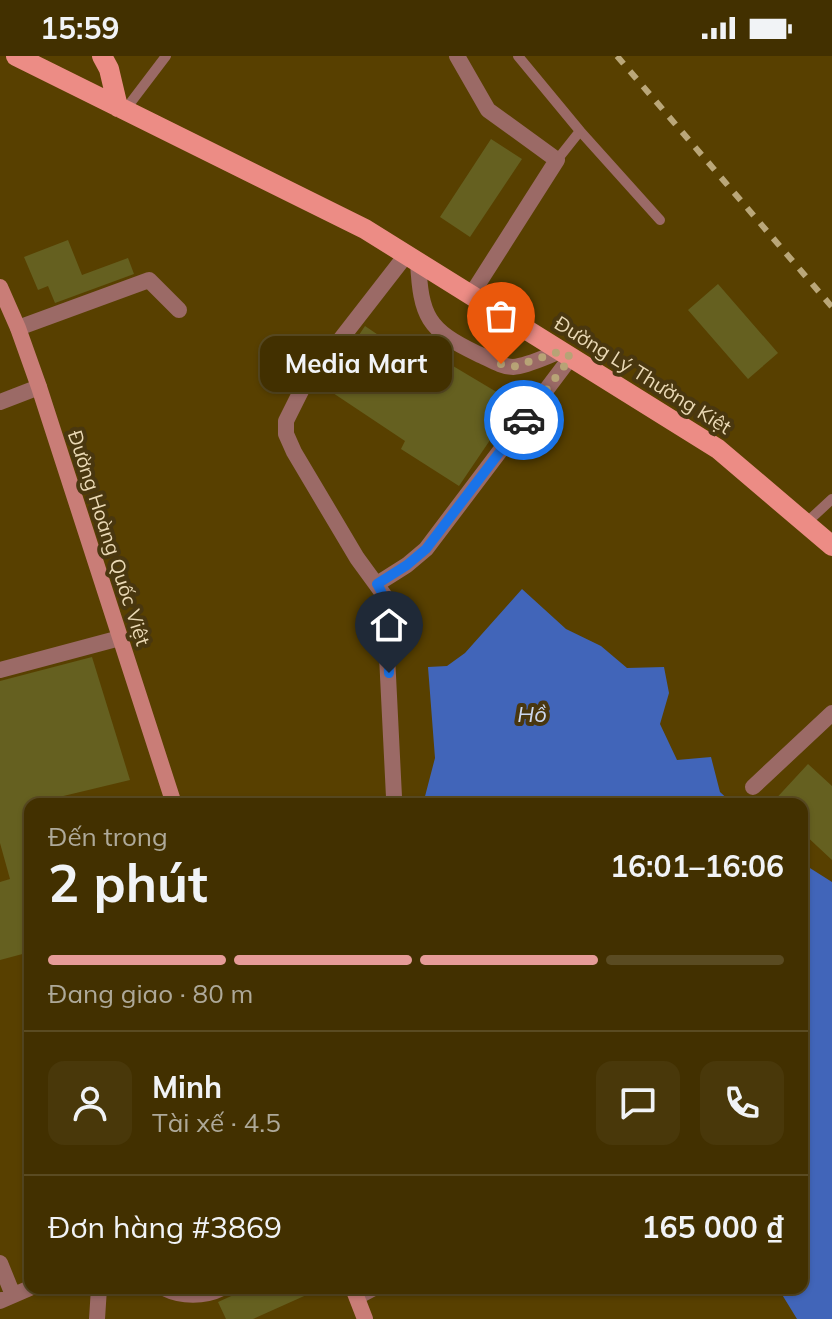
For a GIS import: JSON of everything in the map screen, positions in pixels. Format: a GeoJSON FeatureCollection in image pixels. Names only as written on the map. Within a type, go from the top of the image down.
{"type":"FeatureCollection","features":[{"type":"Feature","properties":{"kind":"main road","name":"Đường Lý Thường Kiệt"},"geometry":{"type":"LineString","coordinates":[[16,56],[365,229],[718,449],[832,546]]}},
{"type":"Feature","properties":{"kind":"main road"},"geometry":{"type":"LineString","coordinates":[[102,56],[122,108]]}},
{"type":"Feature","properties":{"kind":"main road","name":"Đường Hoàng Quốc Việt"},"geometry":{"type":"LineString","coordinates":[[0,287],[39,387],[172,798]]}},
{"type":"Feature","properties":{"kind":"main road"},"geometry":{"type":"LineString","coordinates":[[356,1294],[365,1319]]}},
{"type":"Feature","properties":{"kind":"street"},"geometry":{"type":"LineString","coordinates":[[457,56],[488,110],[557,160],[471,295]]}},
{"type":"Feature","properties":{"kind":"street"},"geometry":{"type":"LineString","coordinates":[[412,258],[425,314],[457,344],[513,367],[566,354]]}},
{"type":"Feature","properties":{"kind":"street"},"geometry":{"type":"LineString","coordinates":[[394,797],[384,595],[357,558],[294,452],[286,434],[286,421],[302,389],[412,258]]}},
{"type":"Feature","properties":{"kind":"street"},"geometry":{"type":"LineString","coordinates":[[18,328],[149,280],[179,310]]}},
{"type":"Feature","properties":{"kind":"street"},"geometry":{"type":"LineString","coordinates":[[377,584],[426,549],[566,354]]}},
{"type":"Feature","properties":{"kind":"street"},"geometry":{"type":"LineString","coordinates":[[0,402],[39,387]]}},
{"type":"Feature","properties":{"kind":"street"},"geometry":{"type":"LineString","coordinates":[[0,670],[120,638]]}},
{"type":"Feature","properties":{"kind":"street"},"geometry":{"type":"LineString","coordinates":[[753,787],[832,713]]}},
{"type":"Feature","properties":{"kind":"street"},"geometry":{"type":"LineString","coordinates":[[0,1263],[6,1298]]}},
{"type":"Feature","properties":{"kind":"street"},"geometry":{"type":"LineString","coordinates":[[97,1319],[99,1294]]}},
{"type":"Feature","properties":{"kind":"lane"},"geometry":{"type":"LineString","coordinates":[[122,108],[166,56]]}},
{"type":"Feature","properties":{"kind":"lane"},"geometry":{"type":"LineString","coordinates":[[518,56],[660,220]]}},
{"type":"Feature","properties":{"kind":"lane"},"geometry":{"type":"LineString","coordinates":[[557,160],[580,131]]}},
{"type":"Feature","properties":{"kind":"lane"},"geometry":{"type":"LineString","coordinates":[[806,523],[832,499]]}},
{"type":"Feature","properties":{"kind":"water","name":"Hồ"},"geometry":{"type":"Polygon","coordinates":[[[522,589],[566,629],[601,646],[627,668],[664,667],[669,693],[660,724],[677,760],[711,757],[720,792],[726,798],[425,798],[435,758],[428,667],[447,666],[465,653],[522,589]]]}},
{"type":"Feature","properties":{"kind":"water"},"geometry":{"type":"Polygon","coordinates":[[[808,867],[832,882],[832,1319],[797,1319],[782,1294],[808,1294],[808,867]]]}},
{"type":"Feature","properties":{"kind":"building"},"geometry":{"type":"Polygon","coordinates":[[[491,139],[522,159],[470,237],[440,217],[491,139]]]}},
{"type":"Feature","properties":{"kind":"building"},"geometry":{"type":"Polygon","coordinates":[[[68,240],[82,275],[128,258],[134,274],[55,303],[48,286],[38,290],[24,257],[68,240]]]}},
{"type":"Feature","properties":{"kind":"building"},"geometry":{"type":"Polygon","coordinates":[[[718,284],[778,353],[748,379],[688,310],[718,284]]]}},
{"type":"Feature","properties":{"kind":"building"},"geometry":{"type":"Polygon","coordinates":[[[365,326],[445,380],[453,366],[515,403],[459,486],[401,449],[405,441],[324,387],[365,326]]]}},
{"type":"Feature","properties":{"kind":"building"},"geometry":{"type":"Polygon","coordinates":[[[92,657],[130,780],[55,798],[24,798],[24,954],[0,960],[0,882],[10,879],[0,843],[0,681],[92,657]]]}},
{"type":"Feature","properties":{"kind":"building"},"geometry":{"type":"Polygon","coordinates":[[[808,764],[832,786],[832,860],[808,838],[808,798],[777,798],[808,764]]]}},
{"type":"Feature","properties":{"kind":"building"},"geometry":{"type":"Polygon","coordinates":[[[236,1294],[309,1294],[253,1319],[226,1319],[218,1302],[236,1294]]]}},
{"type":"Feature","properties":{"kind":"railway"},"geometry":{"type":"LineString","coordinates":[[617,56],[832,307]]}},
{"type":"Feature","properties":{"kind":"way so far"},"geometry":{"type":"LineString","coordinates":[[501,364],[513,367],[561,351],[571,357],[524,420]]}},
{"type":"Feature","properties":{"kind":"place","name":"Media Mart"},"geometry":{"type":"Point","coordinates":[501,364]}},
{"type":"Feature","properties":{"kind":"route"},"geometry":{"type":"LineString","coordinates":[[389,673],[384,595],[377,584],[426,549],[524,420]]}}]}
